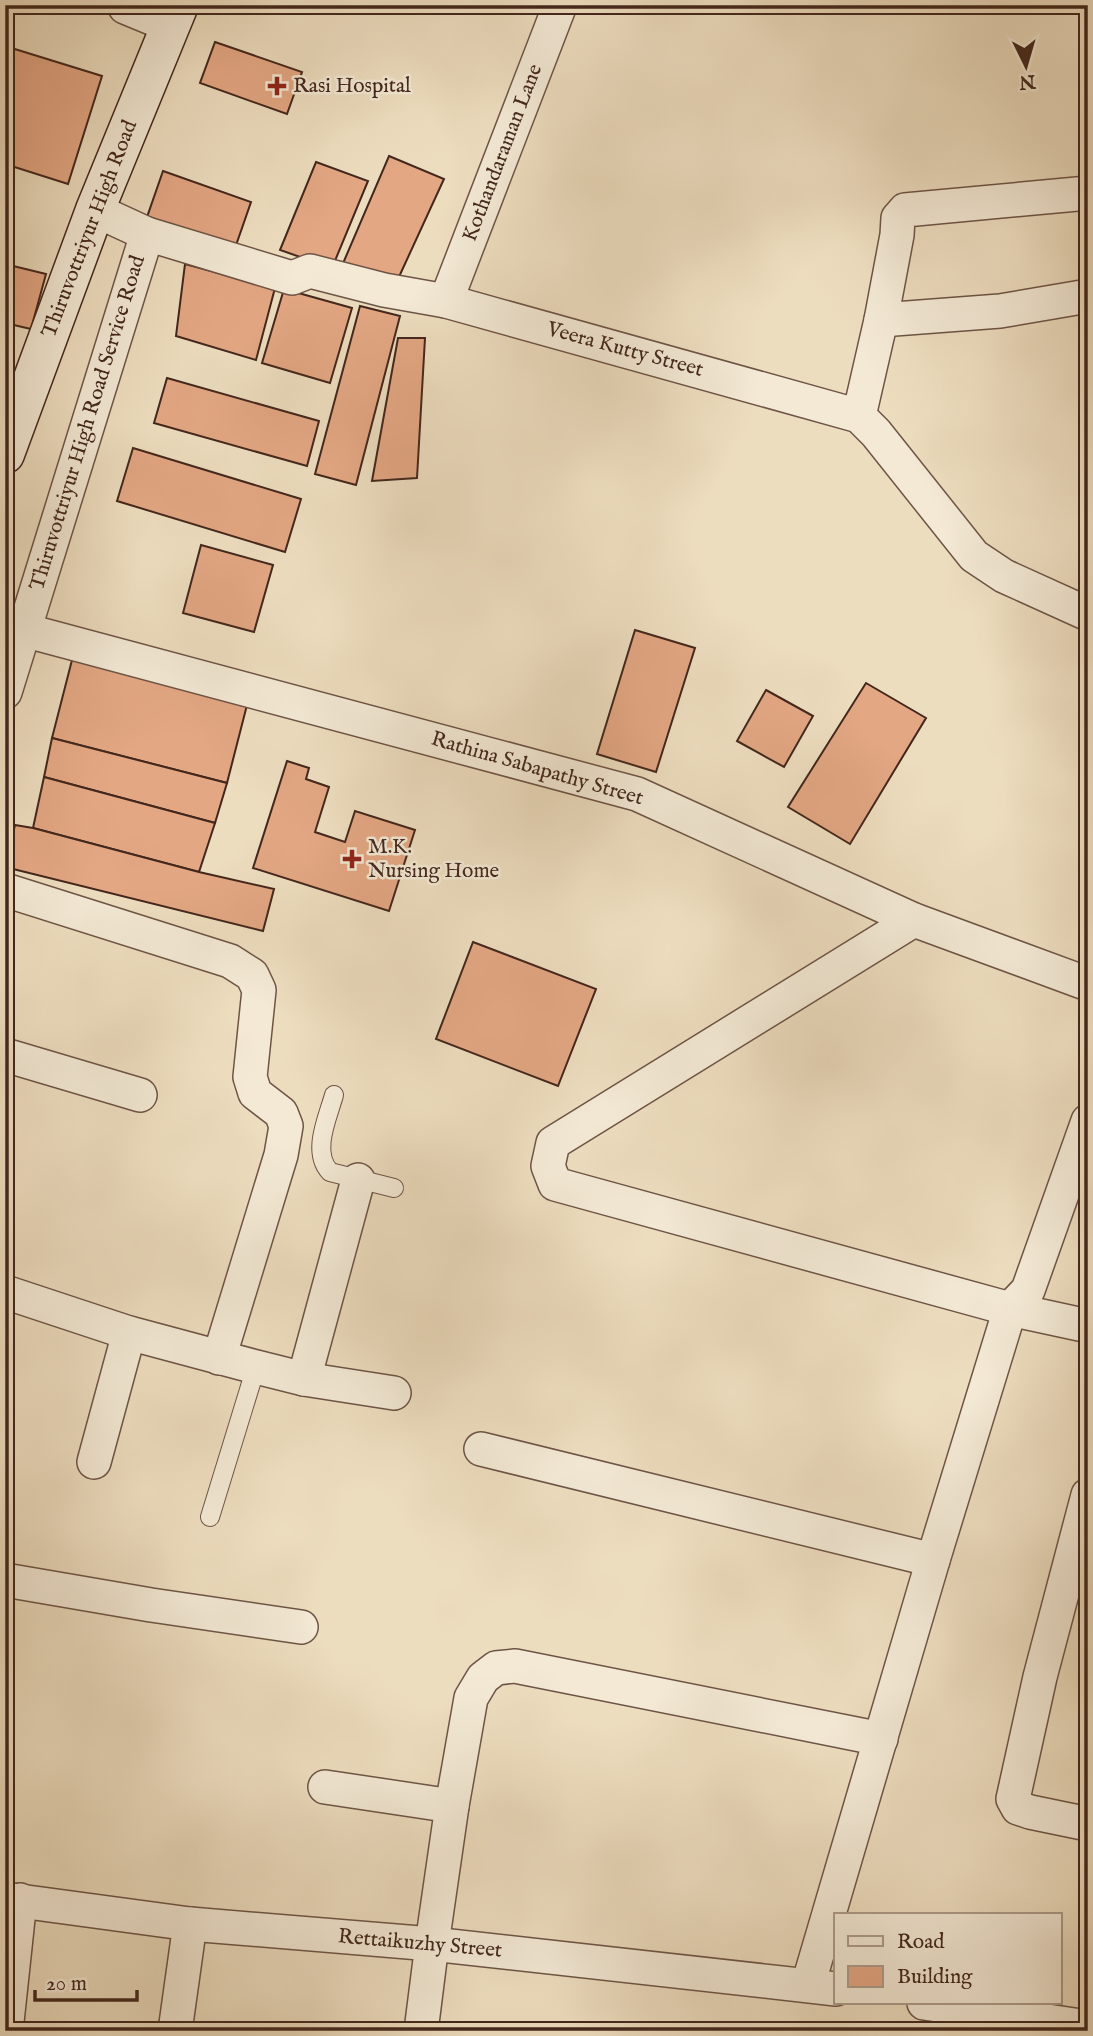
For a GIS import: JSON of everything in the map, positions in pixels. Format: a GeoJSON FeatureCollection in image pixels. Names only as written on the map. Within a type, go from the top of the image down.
{"type":"FeatureCollection","features":[{"type":"Feature","properties":{"kind":"main road","name":"Thiruvottriyur High Road"},"geometry":{"type":"LineString","coordinates":[[5,454],[95,210],[175,16]]}},
{"type":"Feature","properties":{"kind":"street","name":"Kothandaraman Lane"},"geometry":{"type":"LineString","coordinates":[[446,301],[560,5]]}},
{"type":"Feature","properties":{"kind":"street"},"geometry":{"type":"LineString","coordinates":[[116,6],[175,16]]}},
{"type":"Feature","properties":{"kind":"street"},"geometry":{"type":"LineString","coordinates":[[1088,193],[905,210],[898,218],[881,320],[859,416],[876,433],[974,556],[1004,576],[1088,614]]}},
{"type":"Feature","properties":{"kind":"street","name":"Veera Kutty Street"},"geometry":{"type":"LineString","coordinates":[[95,210],[147,234],[292,278],[310,271],[384,290],[446,301],[859,416]]}},
{"type":"Feature","properties":{"kind":"street","name":"Thiruvottriyur High Road Service Road"},"geometry":{"type":"LineString","coordinates":[[5,692],[15,627],[147,234]]}},
{"type":"Feature","properties":{"kind":"street"},"geometry":{"type":"LineString","coordinates":[[881,320],[1000,311],[1088,296]]}},
{"type":"Feature","properties":{"kind":"street","name":"Rathina Sabapathy Street"},"geometry":{"type":"LineString","coordinates":[[15,627],[637,794],[914,920],[1088,984]]}},
{"type":"Feature","properties":{"kind":"street"},"geometry":{"type":"LineString","coordinates":[[5,890],[230,961],[252,975],[259,990],[250,1077],[255,1093],[281,1113],[286,1126],[281,1155],[219,1358]]}},
{"type":"Feature","properties":{"kind":"street"},"geometry":{"type":"LineString","coordinates":[[914,920],[553,1143],[548,1166],[555,1184],[1010,1309],[1088,1326]]}},
{"type":"Feature","properties":{"kind":"street"},"geometry":{"type":"LineString","coordinates":[[5,1055],[140,1095]]}},
{"type":"Feature","properties":{"kind":"street"},"geometry":{"type":"LineString","coordinates":[[840,1913],[881,1738],[1010,1309],[1028,1290],[1088,1121]]}},
{"type":"Feature","properties":{"kind":"street"},"geometry":{"type":"LineString","coordinates":[[304,1379],[358,1180]]}},
{"type":"Feature","properties":{"kind":"street"},"geometry":{"type":"LineString","coordinates":[[5,1293],[129,1333],[219,1358],[304,1379],[394,1393]]}},
{"type":"Feature","properties":{"kind":"street"},"geometry":{"type":"LineString","coordinates":[[94,1462],[129,1333]]}},
{"type":"Feature","properties":{"kind":"street"},"geometry":{"type":"LineString","coordinates":[[481,1449],[933,1560]]}},
{"type":"Feature","properties":{"kind":"street"},"geometry":{"type":"LineString","coordinates":[[1088,1495],[1040,1677],[1013,1799],[1018,1808],[1088,1824]]}},
{"type":"Feature","properties":{"kind":"street"},"geometry":{"type":"LineString","coordinates":[[5,1580],[301,1627]]}},
{"type":"Feature","properties":{"kind":"street"},"geometry":{"type":"LineString","coordinates":[[421,2031],[452,1806],[471,1698],[483,1678],[496,1668],[515,1666],[881,1738]]}},
{"type":"Feature","properties":{"kind":"street"},"geometry":{"type":"LineString","coordinates":[[325,1787],[452,1806]]}},
{"type":"Feature","properties":{"kind":"street"},"geometry":{"type":"LineString","coordinates":[[6,2031],[13,1900]]}},
{"type":"Feature","properties":{"kind":"street","name":"Rettaikuzhy Street"},"geometry":{"type":"LineString","coordinates":[[13,1900],[190,1924],[432,1944],[822,1987]]}},
{"type":"Feature","properties":{"kind":"street"},"geometry":{"type":"LineString","coordinates":[[175,2031],[190,1924]]}},
{"type":"Feature","properties":{"kind":"street"},"geometry":{"type":"LineString","coordinates":[[822,1987],[834,1936]]}},
{"type":"Feature","properties":{"kind":"street"},"geometry":{"type":"LineString","coordinates":[[932,2004],[1088,2027]]}},
{"type":"Feature","properties":{"kind":"lane"},"geometry":{"type":"LineString","coordinates":[[334,1095],[322,1139],[324,1166],[330,1172],[394,1188]]}},
{"type":"Feature","properties":{"kind":"lane"},"geometry":{"type":"LineString","coordinates":[[210,1517],[256,1367]]}},
{"type":"Feature","properties":{"kind":"building"},"geometry":{"type":"Polygon","coordinates":[[[215,42],[302,72],[287,114],[200,83],[215,42]]]}},
{"type":"Feature","properties":{"kind":"building"},"geometry":{"type":"Polygon","coordinates":[[[5,46],[102,76],[68,184],[5,164],[5,46]]]}},
{"type":"Feature","properties":{"kind":"building"},"geometry":{"type":"Polygon","coordinates":[[[389,156],[444,179],[398,279],[341,268],[389,156]]]}},
{"type":"Feature","properties":{"kind":"building"},"geometry":{"type":"Polygon","coordinates":[[[316,162],[368,181],[332,268],[280,250],[316,162]]]}},
{"type":"Feature","properties":{"kind":"building"},"geometry":{"type":"Polygon","coordinates":[[[163,171],[251,202],[234,251],[146,220],[163,171]]]}},
{"type":"Feature","properties":{"kind":"building"},"geometry":{"type":"Polygon","coordinates":[[[5,264],[46,274],[31,329],[5,323],[5,264]]]}},
{"type":"Feature","properties":{"kind":"building"},"geometry":{"type":"Polygon","coordinates":[[[185,264],[275,288],[256,360],[176,336],[185,264]]]}},
{"type":"Feature","properties":{"kind":"building"},"geometry":{"type":"Polygon","coordinates":[[[284,289],[352,308],[330,383],[262,363],[284,289]]]}},
{"type":"Feature","properties":{"kind":"building"},"geometry":{"type":"Polygon","coordinates":[[[360,306],[400,316],[356,485],[315,474],[360,306]]]}},
{"type":"Feature","properties":{"kind":"building"},"geometry":{"type":"Polygon","coordinates":[[[398,338],[425,338],[417,478],[372,481],[398,338]]]}},
{"type":"Feature","properties":{"kind":"building"},"geometry":{"type":"Polygon","coordinates":[[[167,378],[319,421],[307,466],[154,423],[167,378]]]}},
{"type":"Feature","properties":{"kind":"building"},"geometry":{"type":"Polygon","coordinates":[[[133,448],[301,499],[285,552],[117,501],[133,448]]]}},
{"type":"Feature","properties":{"kind":"building"},"geometry":{"type":"Polygon","coordinates":[[[201,545],[273,565],[254,632],[183,613],[201,545]]]}},
{"type":"Feature","properties":{"kind":"building"},"geometry":{"type":"Polygon","coordinates":[[[635,630],[695,648],[656,772],[597,754],[635,630]]]}},
{"type":"Feature","properties":{"kind":"building"},"geometry":{"type":"Polygon","coordinates":[[[72,660],[247,705],[227,783],[52,738],[72,660]]]}},
{"type":"Feature","properties":{"kind":"building"},"geometry":{"type":"Polygon","coordinates":[[[866,683],[926,718],[850,844],[788,807],[866,683]]]}},
{"type":"Feature","properties":{"kind":"building"},"geometry":{"type":"Polygon","coordinates":[[[766,690],[813,716],[784,767],[737,741],[766,690]]]}},
{"type":"Feature","properties":{"kind":"building"},"geometry":{"type":"Polygon","coordinates":[[[52,738],[227,783],[215,823],[44,777],[52,738]]]}},
{"type":"Feature","properties":{"kind":"building"},"geometry":{"type":"Polygon","coordinates":[[[287,761],[309,768],[306,779],[329,787],[315,832],[345,842],[355,811],[415,830],[389,911],[253,868],[287,761]]]}},
{"type":"Feature","properties":{"kind":"building"},"geometry":{"type":"Polygon","coordinates":[[[44,777],[215,823],[199,872],[33,828],[44,777]]]}},
{"type":"Feature","properties":{"kind":"building"},"geometry":{"type":"Polygon","coordinates":[[[15,825],[274,889],[263,931],[5,867],[15,825]]]}},
{"type":"Feature","properties":{"kind":"building"},"geometry":{"type":"Polygon","coordinates":[[[473,942],[596,989],[558,1086],[436,1039],[473,942]]]}},
{"type":"Feature","properties":{"kind":"place","name":"Rasi Hospital"},"geometry":{"type":"Point","coordinates":[277,86]}},
{"type":"Feature","properties":{"kind":"place","name":"M.K. Nursing Home"},"geometry":{"type":"Point","coordinates":[352,859]}}]}
